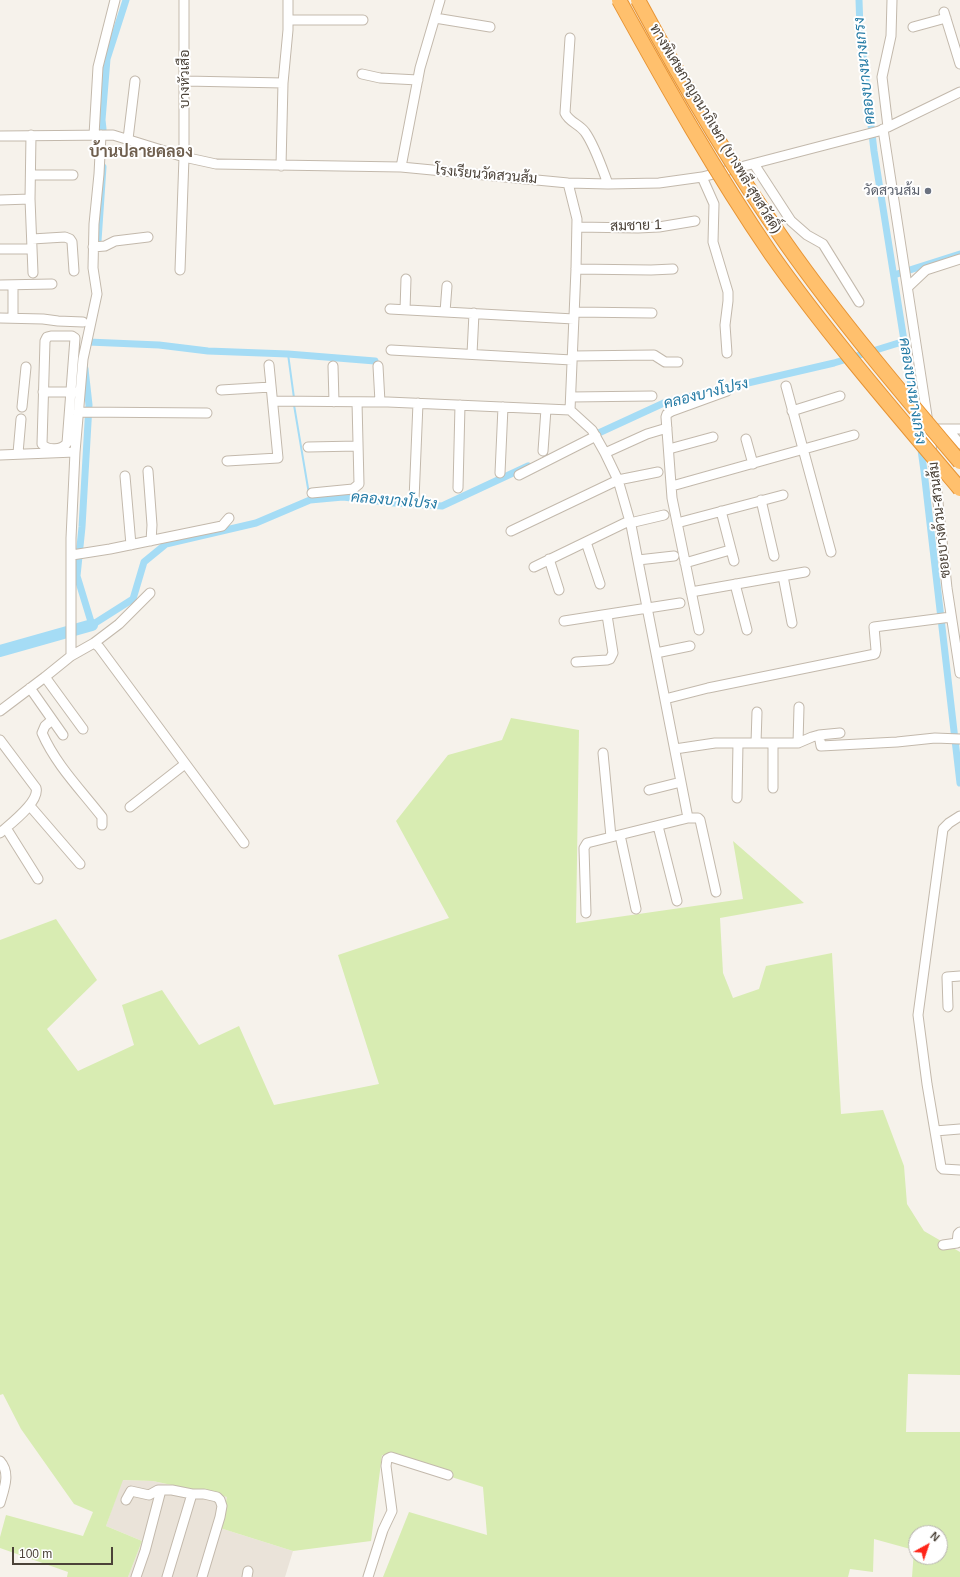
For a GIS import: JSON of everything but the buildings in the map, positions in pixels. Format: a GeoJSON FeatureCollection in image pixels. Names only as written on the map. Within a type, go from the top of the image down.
{"type":"FeatureCollection","features":[{"type":"Feature","properties":{"kind":"highway","name":"ทางพิเศษกาญจนาภิเษก (บางพลี-สุขสวัสดิ์)"},"geometry":{"type":"LineString","coordinates":[[619,0],[695,137],[771,254],[852,361],[960,489]]}},
{"type":"Feature","properties":{"kind":"highway","name":"ทางพิเศษกาญจนาภิเษก (บางพลี-สุขสวัสดิ์)"},"geometry":{"type":"LineString","coordinates":[[638,0],[691,95],[744,182],[786,244],[867,352],[960,462]]}},
{"type":"Feature","properties":{"kind":"street"},"geometry":{"type":"LineString","coordinates":[[70,652],[70,627],[78,555],[71,538],[75,452],[86,412],[80,391],[87,322],[97,294],[93,268],[93,247],[98,67],[116,0]]}},
{"type":"Feature","properties":{"kind":"street","name":"บางหัวเสือ"},"geometry":{"type":"LineString","coordinates":[[180,270],[184,157],[184,0]]}},
{"type":"Feature","properties":{"kind":"street"},"geometry":{"type":"LineString","coordinates":[[281,166],[283,83],[288,20],[288,0]]}},
{"type":"Feature","properties":{"kind":"street"},"geometry":{"type":"LineString","coordinates":[[401,167],[418,80],[440,0]]}},
{"type":"Feature","properties":{"kind":"street","name":"ซอยบางด้วน-สวนส้ม"},"geometry":{"type":"LineString","coordinates":[[892,0],[891,36],[882,77],[883,129],[929,429],[943,618],[957,633],[960,673]]}},
{"type":"Feature","properties":{"kind":"street"},"geometry":{"type":"LineString","coordinates":[[913,27],[945,15],[955,33],[960,64]]}},
{"type":"Feature","properties":{"kind":"street"},"geometry":{"type":"LineString","coordinates":[[435,18],[490,27]]}},
{"type":"Feature","properties":{"kind":"street"},"geometry":{"type":"LineString","coordinates":[[288,20],[363,20]]}},
{"type":"Feature","properties":{"kind":"street"},"geometry":{"type":"LineString","coordinates":[[570,38],[565,113],[568,119],[582,127],[588,135],[608,184]]}},
{"type":"Feature","properties":{"kind":"street"},"geometry":{"type":"LineString","coordinates":[[362,74],[380,78],[418,80]]}},
{"type":"Feature","properties":{"kind":"street"},"geometry":{"type":"LineString","coordinates":[[128,139],[136,80]]}},
{"type":"Feature","properties":{"kind":"street"},"geometry":{"type":"LineString","coordinates":[[185,80],[283,83]]}},
{"type":"Feature","properties":{"kind":"street","name":"โรงเรียนวัดสวนส้ม"},"geometry":{"type":"LineString","coordinates":[[0,136],[113,135],[184,157],[216,164],[401,167],[568,183],[659,183],[702,177],[867,134],[883,129],[960,92]]}},
{"type":"Feature","properties":{"kind":"street"},"geometry":{"type":"LineString","coordinates":[[31,135],[30,199],[33,273]]}},
{"type":"Feature","properties":{"kind":"street"},"geometry":{"type":"LineString","coordinates":[[754,164],[791,221],[807,235],[823,244],[859,302]]}},
{"type":"Feature","properties":{"kind":"street"},"geometry":{"type":"LineString","coordinates":[[31,175],[73,174]]}},
{"type":"Feature","properties":{"kind":"street"},"geometry":{"type":"LineString","coordinates":[[702,177],[714,204],[713,242],[728,292],[725,325],[727,353]]}},
{"type":"Feature","properties":{"kind":"street"},"geometry":{"type":"LineString","coordinates":[[568,183],[577,219],[575,316],[570,410]]}},
{"type":"Feature","properties":{"kind":"street"},"geometry":{"type":"LineString","coordinates":[[0,200],[30,199]]}},
{"type":"Feature","properties":{"kind":"street","name":"สมชาย 1"},"geometry":{"type":"LineString","coordinates":[[576,228],[659,227],[695,221]]}},
{"type":"Feature","properties":{"kind":"street"},"geometry":{"type":"LineString","coordinates":[[0,249],[66,237],[72,242],[74,271]]}},
{"type":"Feature","properties":{"kind":"street"},"geometry":{"type":"LineString","coordinates":[[93,247],[105,246],[115,241],[148,237]]}},
{"type":"Feature","properties":{"kind":"street"},"geometry":{"type":"LineString","coordinates":[[908,287],[926,270],[960,259]]}},
{"type":"Feature","properties":{"kind":"street"},"geometry":{"type":"LineString","coordinates":[[576,269],[673,269]]}},
{"type":"Feature","properties":{"kind":"street"},"geometry":{"type":"LineString","coordinates":[[405,310],[406,279]]}},
{"type":"Feature","properties":{"kind":"street"},"geometry":{"type":"LineString","coordinates":[[0,285],[52,284]]}},
{"type":"Feature","properties":{"kind":"street"},"geometry":{"type":"LineString","coordinates":[[13,285],[13,318]]}},
{"type":"Feature","properties":{"kind":"street"},"geometry":{"type":"LineString","coordinates":[[445,312],[447,286]]}},
{"type":"Feature","properties":{"kind":"street"},"geometry":{"type":"LineString","coordinates":[[390,309],[474,314],[575,316],[652,313]]}},
{"type":"Feature","properties":{"kind":"street"},"geometry":{"type":"LineString","coordinates":[[472,354],[474,314]]}},
{"type":"Feature","properties":{"kind":"street"},"geometry":{"type":"LineString","coordinates":[[0,318],[87,322]]}},
{"type":"Feature","properties":{"kind":"street"},"geometry":{"type":"LineString","coordinates":[[72,336],[75,338],[70,392],[67,443],[63,447],[52,449],[46,448],[42,444],[45,341],[47,337],[72,336]]}},
{"type":"Feature","properties":{"kind":"street"},"geometry":{"type":"LineString","coordinates":[[391,350],[573,358],[654,355],[665,362],[678,362]]}},
{"type":"Feature","properties":{"kind":"street"},"geometry":{"type":"LineString","coordinates":[[227,461],[278,458],[269,365]]}},
{"type":"Feature","properties":{"kind":"street"},"geometry":{"type":"LineString","coordinates":[[333,366],[334,402]]}},
{"type":"Feature","properties":{"kind":"street"},"geometry":{"type":"LineString","coordinates":[[378,366],[380,402]]}},
{"type":"Feature","properties":{"kind":"street"},"geometry":{"type":"LineString","coordinates":[[22,407],[26,367]]}},
{"type":"Feature","properties":{"kind":"street"},"geometry":{"type":"LineString","coordinates":[[786,386],[831,552]]}},
{"type":"Feature","properties":{"kind":"street"},"geometry":{"type":"LineString","coordinates":[[221,390],[271,387]]}},
{"type":"Feature","properties":{"kind":"street"},"geometry":{"type":"LineString","coordinates":[[43,392],[80,391]]}},
{"type":"Feature","properties":{"kind":"street"},"geometry":{"type":"LineString","coordinates":[[699,630],[677,523],[666,417],[669,412],[728,391]]}},
{"type":"Feature","properties":{"kind":"street"},"geometry":{"type":"LineString","coordinates":[[571,397],[652,396]]}},
{"type":"Feature","properties":{"kind":"street"},"geometry":{"type":"LineString","coordinates":[[792,411],[840,396]]}},
{"type":"Feature","properties":{"kind":"street"},"geometry":{"type":"LineString","coordinates":[[272,401],[418,403],[570,410],[587,424],[605,453],[618,480],[630,522],[687,815]]}},
{"type":"Feature","properties":{"kind":"street"},"geometry":{"type":"LineString","coordinates":[[312,493],[354,489],[360,482],[357,402]]}},
{"type":"Feature","properties":{"kind":"street"},"geometry":{"type":"LineString","coordinates":[[414,500],[418,403]]}},
{"type":"Feature","properties":{"kind":"street"},"geometry":{"type":"LineString","coordinates":[[458,488],[460,405]]}},
{"type":"Feature","properties":{"kind":"street"},"geometry":{"type":"LineString","coordinates":[[500,473],[503,407]]}},
{"type":"Feature","properties":{"kind":"street"},"geometry":{"type":"LineString","coordinates":[[543,451],[546,409]]}},
{"type":"Feature","properties":{"kind":"street"},"geometry":{"type":"LineString","coordinates":[[86,412],[207,413]]}},
{"type":"Feature","properties":{"kind":"street"},"geometry":{"type":"LineString","coordinates":[[18,453],[21,418]]}},
{"type":"Feature","properties":{"kind":"street"},"geometry":{"type":"LineString","coordinates":[[605,453],[647,434],[667,428]]}},
{"type":"Feature","properties":{"kind":"street"},"geometry":{"type":"LineString","coordinates":[[929,429],[960,429]]}},
{"type":"Feature","properties":{"kind":"street"},"geometry":{"type":"LineString","coordinates":[[948,430],[960,444]]}},
{"type":"Feature","properties":{"kind":"street"},"geometry":{"type":"LineString","coordinates":[[519,474],[595,435]]}},
{"type":"Feature","properties":{"kind":"street"},"geometry":{"type":"LineString","coordinates":[[672,486],[803,451],[854,435]]}},
{"type":"Feature","properties":{"kind":"street"},"geometry":{"type":"LineString","coordinates":[[669,449],[713,437]]}},
{"type":"Feature","properties":{"kind":"street"},"geometry":{"type":"LineString","coordinates":[[746,439],[753,464]]}},
{"type":"Feature","properties":{"kind":"street"},"geometry":{"type":"LineString","coordinates":[[308,447],[358,446]]}},
{"type":"Feature","properties":{"kind":"street"},"geometry":{"type":"LineString","coordinates":[[0,455],[18,453],[75,452]]}},
{"type":"Feature","properties":{"kind":"street"},"geometry":{"type":"LineString","coordinates":[[148,471],[152,529],[151,541]]}},
{"type":"Feature","properties":{"kind":"street"},"geometry":{"type":"LineString","coordinates":[[511,531],[618,480],[658,472]]}},
{"type":"Feature","properties":{"kind":"street"},"geometry":{"type":"LineString","coordinates":[[125,476],[131,545]]}},
{"type":"Feature","properties":{"kind":"street"},"geometry":{"type":"LineString","coordinates":[[677,523],[783,495]]}},
{"type":"Feature","properties":{"kind":"street"},"geometry":{"type":"LineString","coordinates":[[761,500],[774,556]]}},
{"type":"Feature","properties":{"kind":"street"},"geometry":{"type":"LineString","coordinates":[[721,511],[734,561]]}},
{"type":"Feature","properties":{"kind":"street"},"geometry":{"type":"LineString","coordinates":[[534,567],[630,522],[664,515]]}},
{"type":"Feature","properties":{"kind":"street"},"geometry":{"type":"LineString","coordinates":[[78,555],[222,526],[229,518]]}},
{"type":"Feature","properties":{"kind":"street"},"geometry":{"type":"LineString","coordinates":[[586,542],[600,584]]}},
{"type":"Feature","properties":{"kind":"street"},"geometry":{"type":"LineString","coordinates":[[685,563],[730,550]]}},
{"type":"Feature","properties":{"kind":"street"},"geometry":{"type":"LineString","coordinates":[[638,560],[674,556]]}},
{"type":"Feature","properties":{"kind":"street"},"geometry":{"type":"LineString","coordinates":[[549,559],[559,590]]}},
{"type":"Feature","properties":{"kind":"street"},"geometry":{"type":"LineString","coordinates":[[691,592],[805,572]]}},
{"type":"Feature","properties":{"kind":"street"},"geometry":{"type":"LineString","coordinates":[[783,576],[792,623]]}},
{"type":"Feature","properties":{"kind":"street"},"geometry":{"type":"LineString","coordinates":[[735,584],[747,630]]}},
{"type":"Feature","properties":{"kind":"street"},"geometry":{"type":"LineString","coordinates":[[0,711],[45,677],[70,652],[94,644],[119,624],[150,594]]}},
{"type":"Feature","properties":{"kind":"street"},"geometry":{"type":"LineString","coordinates":[[564,622],[680,603]]}},
{"type":"Feature","properties":{"kind":"street"},"geometry":{"type":"LineString","coordinates":[[576,662],[607,660],[612,656],[613,653],[607,615]]}},
{"type":"Feature","properties":{"kind":"street"},"geometry":{"type":"LineString","coordinates":[[665,699],[708,688],[875,654],[874,627],[943,618]]}},
{"type":"Feature","properties":{"kind":"street"},"geometry":{"type":"LineString","coordinates":[[94,644],[99,647],[244,843]]}},
{"type":"Feature","properties":{"kind":"street"},"geometry":{"type":"LineString","coordinates":[[656,652],[690,646]]}},
{"type":"Feature","properties":{"kind":"street"},"geometry":{"type":"LineString","coordinates":[[45,677],[83,729]]}},
{"type":"Feature","properties":{"kind":"street"},"geometry":{"type":"LineString","coordinates":[[30,688],[63,735]]}},
{"type":"Feature","properties":{"kind":"street"},"geometry":{"type":"LineString","coordinates":[[798,743],[799,707]]}},
{"type":"Feature","properties":{"kind":"street"},"geometry":{"type":"LineString","coordinates":[[756,743],[757,712]]}},
{"type":"Feature","properties":{"kind":"street"},"geometry":{"type":"LineString","coordinates":[[52,720],[45,726],[42,733],[47,745],[81,793],[102,817],[102,826]]}},
{"type":"Feature","properties":{"kind":"street"},"geometry":{"type":"LineString","coordinates":[[674,749],[707,744],[798,743],[819,735],[840,733]]}},
{"type":"Feature","properties":{"kind":"street"},"geometry":{"type":"LineString","coordinates":[[819,735],[821,746],[897,742],[935,738],[960,739]]}},
{"type":"Feature","properties":{"kind":"street"},"geometry":{"type":"LineString","coordinates":[[0,740],[38,792],[36,798],[30,806],[3,830],[38,879]]}},
{"type":"Feature","properties":{"kind":"street"},"geometry":{"type":"LineString","coordinates":[[737,798],[738,743]]}},
{"type":"Feature","properties":{"kind":"street"},"geometry":{"type":"LineString","coordinates":[[773,744],[773,788]]}},
{"type":"Feature","properties":{"kind":"street"},"geometry":{"type":"LineString","coordinates":[[604,753],[611,837]]}},
{"type":"Feature","properties":{"kind":"street"},"geometry":{"type":"LineString","coordinates":[[130,807],[185,764]]}},
{"type":"Feature","properties":{"kind":"street"},"geometry":{"type":"LineString","coordinates":[[649,790],[681,782]]}},
{"type":"Feature","properties":{"kind":"street"},"geometry":{"type":"LineString","coordinates":[[30,806],[80,864]]}},
{"type":"Feature","properties":{"kind":"street"},"geometry":{"type":"LineString","coordinates":[[586,913],[585,846],[587,843],[658,826],[687,815],[700,820],[716,892]]}},
{"type":"Feature","properties":{"kind":"street"},"geometry":{"type":"LineString","coordinates":[[960,816],[943,829],[919,1020],[935,1131],[943,1169],[960,1170]]}},
{"type":"Feature","properties":{"kind":"street"},"geometry":{"type":"LineString","coordinates":[[658,826],[676,901]]}},
{"type":"Feature","properties":{"kind":"street"},"geometry":{"type":"LineString","coordinates":[[620,835],[636,909]]}},
{"type":"Feature","properties":{"kind":"street"},"geometry":{"type":"LineString","coordinates":[[948,1007],[947,977],[960,976]]}},
{"type":"Feature","properties":{"kind":"street"},"geometry":{"type":"LineString","coordinates":[[935,1131],[960,1129]]}},
{"type":"Feature","properties":{"kind":"street"},"geometry":{"type":"LineString","coordinates":[[943,1245],[958,1244],[958,1234],[960,1232]]}},
{"type":"Feature","properties":{"kind":"street"},"geometry":{"type":"LineString","coordinates":[[368,1577],[383,1530],[392,1511],[386,1459],[391,1457],[448,1475]]}},
{"type":"Feature","properties":{"kind":"street"},"geometry":{"type":"LineString","coordinates":[[0,1461],[5,1468],[6,1477],[0,1503]]}},
{"type":"Feature","properties":{"kind":"street"},"geometry":{"type":"LineString","coordinates":[[136,1577],[145,1551],[161,1490]]}},
{"type":"Feature","properties":{"kind":"street"},"geometry":{"type":"LineString","coordinates":[[126,1500],[131,1491],[149,1495],[161,1490],[172,1490],[192,1494],[204,1494],[216,1497],[220,1500],[222,1506],[202,1577]]}},
{"type":"Feature","properties":{"kind":"street"},"geometry":{"type":"LineString","coordinates":[[167,1577],[192,1494]]}},
{"type":"Feature","properties":{"kind":"shaded area"},"geometry":{"type":"Polygon","coordinates":[[[122,1480],[153,1481],[227,1497],[220,1528],[293,1551],[285,1577],[128,1577],[142,1541],[106,1526],[122,1480]]]}},
{"type":"Feature","properties":{"kind":"green space"},"geometry":{"type":"Polygon","coordinates":[[[511,718],[579,730],[576,923],[743,899],[733,841],[804,903],[720,918],[723,973],[733,998],[759,989],[766,966],[832,953],[841,1114],[883,1110],[904,1166],[907,1204],[924,1231],[960,1252],[960,1375],[908,1374],[906,1432],[960,1432],[960,1577],[912,1577],[913,1565],[948,1565],[948,1525],[908,1525],[908,1548],[874,1539],[873,1572],[850,1569],[848,1577],[383,1577],[409,1512],[487,1535],[483,1487],[382,1455],[371,1541],[293,1551],[220,1528],[227,1497],[153,1481],[123,1480],[106,1526],[142,1541],[128,1577],[67,1577],[68,1572],[0,1548],[0,1537],[6,1515],[83,1536],[93,1512],[74,1504],[21,1429],[3,1394],[0,1395],[0,940],[56,919],[97,980],[47,1029],[78,1071],[134,1045],[122,1005],[162,990],[199,1045],[239,1026],[274,1105],[379,1084],[338,955],[449,918],[396,821],[448,755],[502,740],[511,718]]]}},
{"type":"Feature","properties":{"kind":"waterway"},"geometry":{"type":"LineString","coordinates":[[103,129],[102,120],[107,59],[126,0]]}},
{"type":"Feature","properties":{"kind":"waterway","name":"คลองบางนางเกรง"},"geometry":{"type":"LineString","coordinates":[[859,0],[860,29],[874,151],[914,404]]}},
{"type":"Feature","properties":{"kind":"waterway"},"geometry":{"type":"LineString","coordinates":[[98,241],[103,167]]}},
{"type":"Feature","properties":{"kind":"waterway"},"geometry":{"type":"LineString","coordinates":[[894,275],[960,254]]}},
{"type":"Feature","properties":{"kind":"waterway","name":"คลองบางโปรง"},"geometry":{"type":"LineString","coordinates":[[590,437],[666,402],[834,363],[905,341]]}},
{"type":"Feature","properties":{"kind":"waterway"},"geometry":{"type":"LineString","coordinates":[[88,342],[159,345],[208,351],[288,354],[375,361]]}},
{"type":"Feature","properties":{"kind":"waterway"},"geometry":{"type":"LineString","coordinates":[[288,354],[294,398]]}},
{"type":"Feature","properties":{"kind":"waterway","name":"คลองบางโปรง"},"geometry":{"type":"LineString","coordinates":[[85,369],[89,405],[82,527],[77,576],[92,625],[133,599],[144,562],[166,544],[256,523],[310,500],[343,497],[394,503],[442,506],[528,466]]}},
{"type":"Feature","properties":{"kind":"waterway"},"geometry":{"type":"LineString","coordinates":[[294,405],[310,500]]}},
{"type":"Feature","properties":{"kind":"waterway","name":"คลองบางนางเกรง"},"geometry":{"type":"LineString","coordinates":[[916,414],[960,783]]}},
{"type":"Feature","properties":{"kind":"waterway","name":"คลองบางโปรง"},"geometry":{"type":"LineString","coordinates":[[0,651],[92,625]]}},
{"type":"Feature","properties":{"kind":"place","name":"วัดสวนส้ม"},"geometry":{"type":"Point","coordinates":[928,191]}},
{"type":"Feature","properties":{"kind":"district","name":"บ้านปลายคลอง"},"geometry":{"type":"Point","coordinates":[141,153]}}]}
